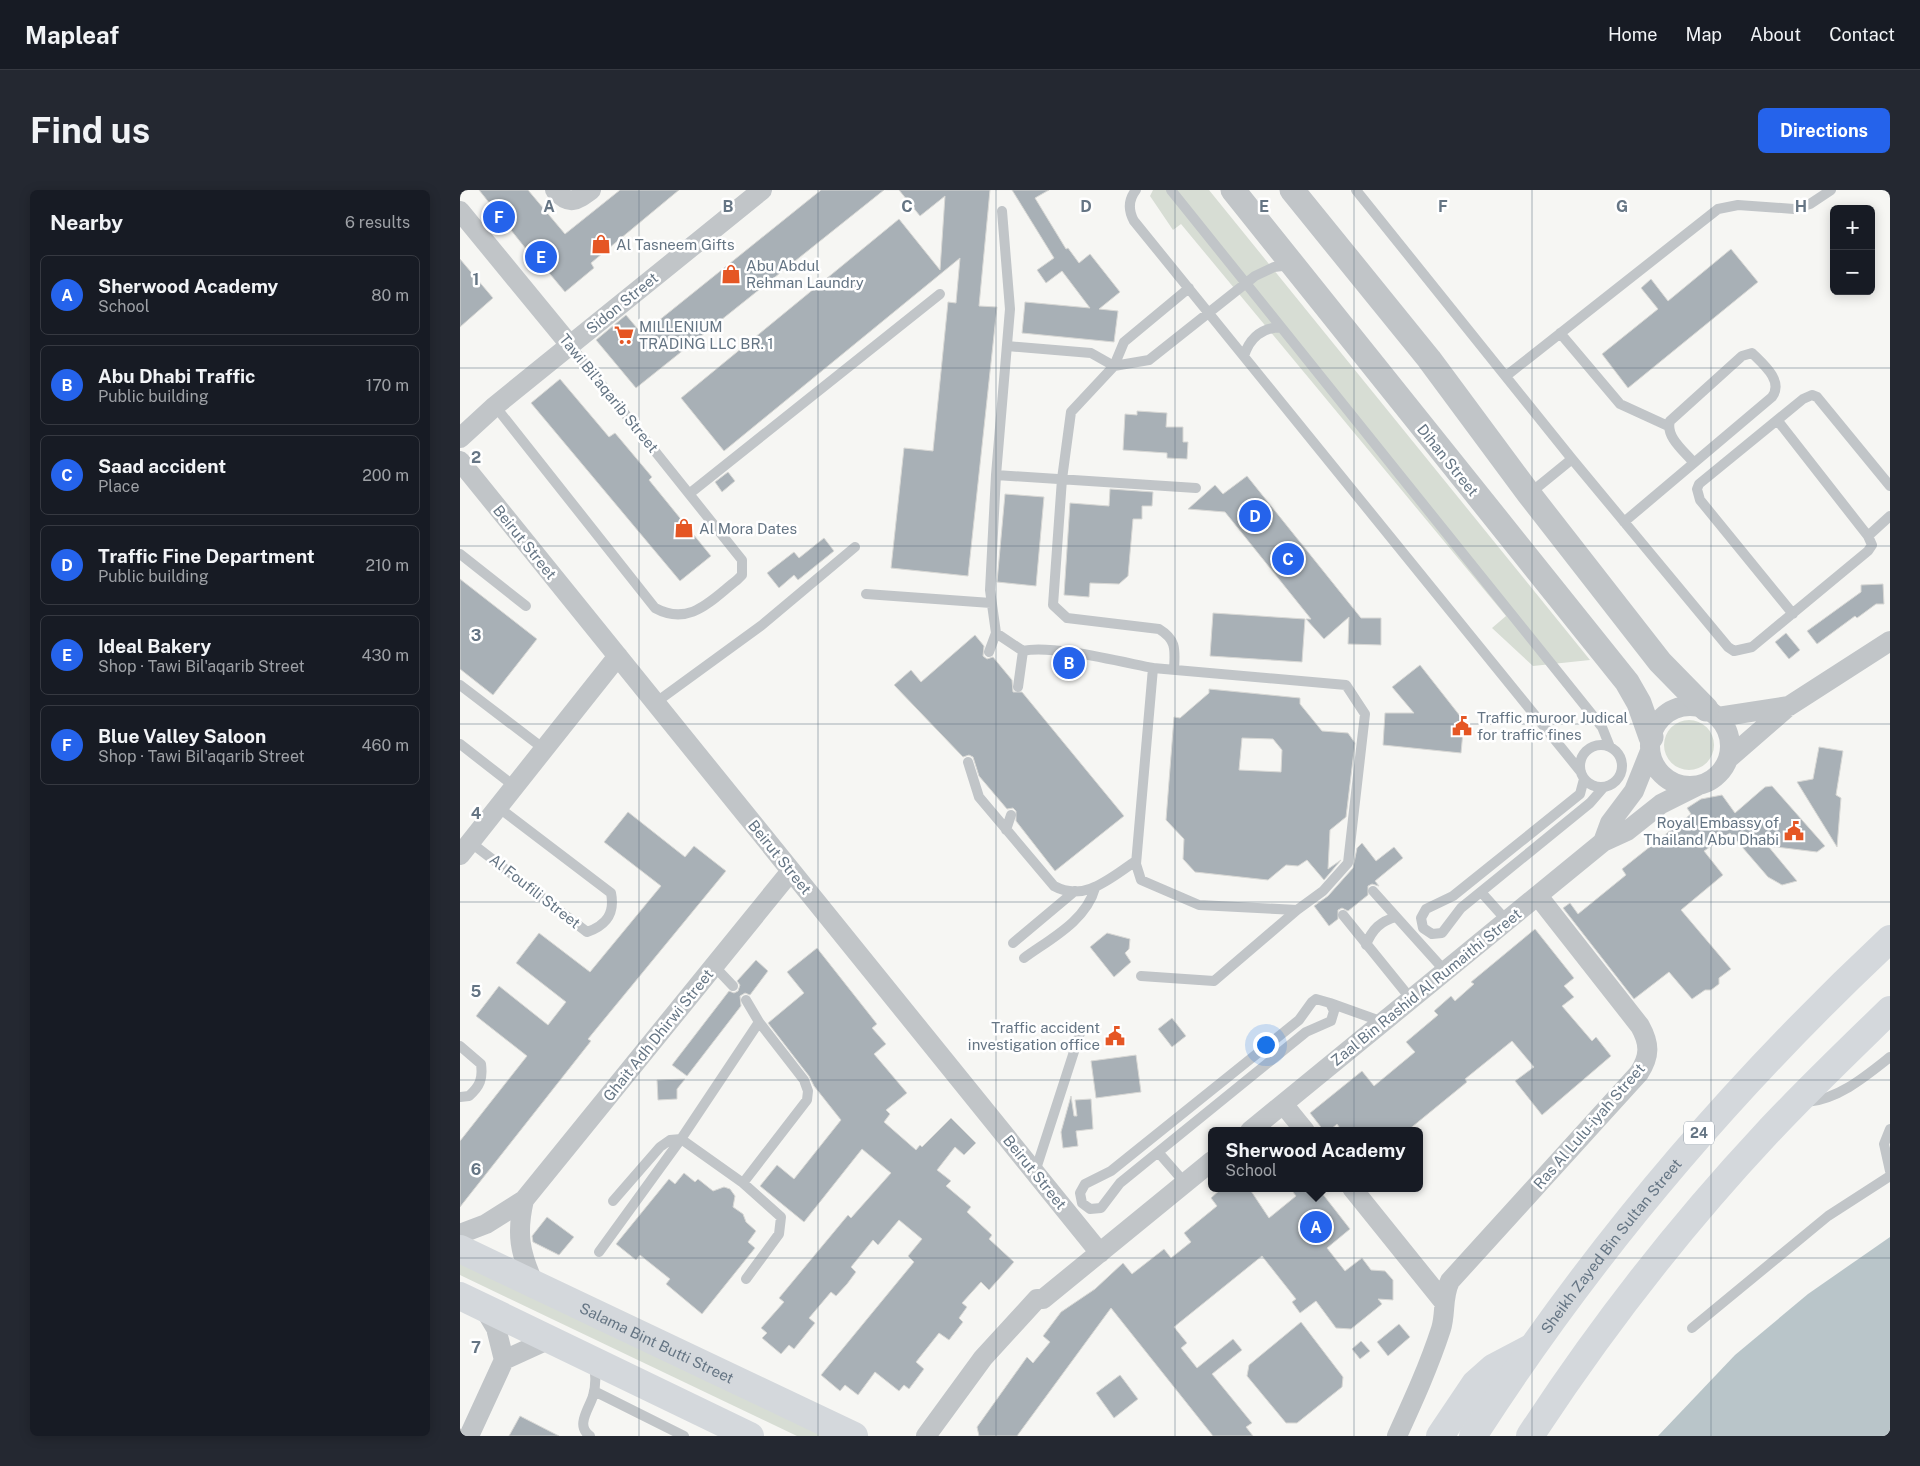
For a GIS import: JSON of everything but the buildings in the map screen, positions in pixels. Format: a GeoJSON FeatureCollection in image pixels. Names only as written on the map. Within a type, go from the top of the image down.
{"type":"FeatureCollection","features":[{"type":"Feature","properties":{"kind":"main road","name":"Sheikh Zayed Bin Sultan Street"},"geometry":{"type":"LineString","coordinates":[[1473,1436],[1532,1348],[1613,1238],[1700,1133],[1793,1032],[1890,939]]}},
{"type":"Feature","properties":{"kind":"main road"},"geometry":{"type":"LineString","coordinates":[[1530,1436],[1610,1321],[1724,1180],[1796,1103],[1890,1010]]}},
{"type":"Feature","properties":{"kind":"main road","name":"Salama Bint Butti Street"},"geometry":{"type":"LineString","coordinates":[[460,1249],[854,1436]]}},
{"type":"Feature","properties":{"kind":"main road"},"geometry":{"type":"LineString","coordinates":[[460,1296],[750,1436]]}},
{"type":"Feature","properties":{"kind":"main road"},"geometry":{"type":"LineString","coordinates":[[1440,1436],[1475,1384],[1499,1365],[1532,1348]]}},
{"type":"Feature","properties":{"kind":"street"},"geometry":{"type":"LineString","coordinates":[[555,190],[564,200],[570,201],[591,190]]}},
{"type":"Feature","properties":{"kind":"street","name":"Sidon Street"},"geometry":{"type":"LineString","coordinates":[[460,438],[494,406],[762,190]]}},
{"type":"Feature","properties":{"kind":"street","name":"Dihan Street"},"geometry":{"type":"LineString","coordinates":[[1232,190],[1626,682],[1639,703],[1650,744]]}},
{"type":"Feature","properties":{"kind":"street"},"geometry":{"type":"LineString","coordinates":[[1292,190],[1429,359],[1530,494],[1660,662],[1712,713],[1729,736],[1728,759]]}},
{"type":"Feature","properties":{"kind":"street","name":"Tawi Bil'aqarib Street"},"geometry":{"type":"LineString","coordinates":[[460,211],[570,345]]}},
{"type":"Feature","properties":{"kind":"street","name":"Beirut Street"},"geometry":{"type":"LineString","coordinates":[[460,461],[1100,1253]]}},
{"type":"Feature","properties":{"kind":"street"},"geometry":{"type":"LineString","coordinates":[[1789,706],[1712,713],[1692,705],[1672,710],[1656,724],[1650,744],[1654,763],[1661,774],[1671,782],[1684,786],[1697,786],[1716,777],[1728,759],[1789,706],[1890,640]]}},
{"type":"Feature","properties":{"kind":"street","name":"Al Foufili Street"},"geometry":{"type":"LineString","coordinates":[[465,848],[618,656]]}},
{"type":"Feature","properties":{"kind":"street","name":"Zaal Bin Rashid Al Rumaithi Street"},"geometry":{"type":"LineString","coordinates":[[1603,842],[1610,823],[1634,792],[1650,744]]}},
{"type":"Feature","properties":{"kind":"street","name":"Zaal Bin Rashid Al Rumaithi Street"},"geometry":{"type":"LineString","coordinates":[[1255,1127],[1603,842],[1627,831],[1661,804],[1697,786]]}},
{"type":"Feature","properties":{"kind":"street","name":"Ghait Adh Dhirwi Street"},"geometry":{"type":"LineString","coordinates":[[460,1234],[486,1224],[524,1200],[791,871]]}},
{"type":"Feature","properties":{"kind":"street","name":"Ras Al Lulu-iyah Street"},"geometry":{"type":"LineString","coordinates":[[1397,1436],[1437,1340],[1444,1314],[1443,1301],[1450,1281],[1563,1157],[1646,1062],[1649,1050],[1646,1037],[1640,1026],[1538,896]]}},
{"type":"Feature","properties":{"kind":"street"},"geometry":{"type":"LineString","coordinates":[[1283,1104],[1302,1127]]}},
{"type":"Feature","properties":{"kind":"street"},"geometry":{"type":"LineString","coordinates":[[926,1436],[977,1366],[1036,1299],[1043,1299],[1208,1164]]}},
{"type":"Feature","properties":{"kind":"street"},"geometry":{"type":"LineString","coordinates":[[1355,1192],[1443,1301]]}},
{"type":"Feature","properties":{"kind":"street"},"geometry":{"type":"LineString","coordinates":[[524,1200],[519,1232],[520,1245],[534,1284]]}},
{"type":"Feature","properties":{"kind":"street"},"geometry":{"type":"LineString","coordinates":[[943,1436],[947,1426],[974,1388],[1044,1307],[1043,1299]]}},
{"type":"Feature","properties":{"kind":"street"},"geometry":{"type":"LineString","coordinates":[[468,1436],[504,1360],[496,1328],[484,1308]]}},
{"type":"Feature","properties":{"kind":"street"},"geometry":{"type":"LineString","coordinates":[[504,1360],[550,1339]]}},
{"type":"Feature","properties":{"kind":"lane"},"geometry":{"type":"LineString","coordinates":[[1135,191],[1130,207],[1134,221],[1582,776],[1589,784],[1603,788],[1610,786],[1621,774],[1621,758],[1610,747],[1602,727],[1171,190]]}},
{"type":"Feature","properties":{"kind":"lane"},"geometry":{"type":"LineString","coordinates":[[1356,190],[1572,459],[1728,647],[1734,651],[1752,647],[1868,551],[1872,545],[1868,536],[1778,421]]}},
{"type":"Feature","properties":{"kind":"lane"},"geometry":{"type":"LineString","coordinates":[[1506,376],[1718,209],[1738,205],[1794,208],[1810,204],[1831,190]]}},
{"type":"Feature","properties":{"kind":"lane"},"geometry":{"type":"LineString","coordinates":[[989,652],[996,633],[991,603],[996,475],[1010,310],[1002,211]]}},
{"type":"Feature","properties":{"kind":"lane"},"geometry":{"type":"LineString","coordinates":[[1007,346],[1092,353],[1114,366],[1149,360],[1246,283],[1266,270],[1292,265]]}},
{"type":"Feature","properties":{"kind":"lane"},"geometry":{"type":"LineString","coordinates":[[1174,670],[1175,650],[1169,635],[1159,629],[1067,618],[1053,606],[1062,479],[1071,412],[1114,366],[1124,342],[1189,288]]}},
{"type":"Feature","properties":{"kind":"lane"},"geometry":{"type":"LineString","coordinates":[[689,494],[940,294]]}},
{"type":"Feature","properties":{"kind":"lane"},"geometry":{"type":"LineString","coordinates":[[1244,356],[1257,334],[1264,330],[1281,327]]}},
{"type":"Feature","properties":{"kind":"lane"},"geometry":{"type":"LineString","coordinates":[[1560,334],[1620,404],[1668,426],[1672,437],[1694,463]]}},
{"type":"Feature","properties":{"kind":"lane","name":"Tawi Bil'aqarib Street"},"geometry":{"type":"LineString","coordinates":[[494,406],[655,608],[679,615],[694,613],[738,580],[742,574],[742,560],[570,345]]}},
{"type":"Feature","properties":{"kind":"lane"},"geometry":{"type":"LineString","coordinates":[[1624,522],[1772,397],[1777,388],[1774,378],[1752,353],[1746,354],[1674,416],[1668,426]]}},
{"type":"Feature","properties":{"kind":"lane"},"geometry":{"type":"LineString","coordinates":[[1793,614],[1700,500],[1697,489],[1703,480],[1803,399],[1812,395],[1817,397],[1890,486]]}},
{"type":"Feature","properties":{"kind":"lane"},"geometry":{"type":"LineString","coordinates":[[1530,494],[1572,459]]}},
{"type":"Feature","properties":{"kind":"lane"},"geometry":{"type":"LineString","coordinates":[[996,475],[1196,488]]}},
{"type":"Feature","properties":{"kind":"lane"},"geometry":{"type":"LineString","coordinates":[[1868,536],[1890,516]]}},
{"type":"Feature","properties":{"kind":"lane"},"geometry":{"type":"LineString","coordinates":[[655,703],[768,620],[855,547]]}},
{"type":"Feature","properties":{"kind":"lane"},"geometry":{"type":"LineString","coordinates":[[460,554],[526,606]]}},
{"type":"Feature","properties":{"kind":"lane"},"geometry":{"type":"LineString","coordinates":[[866,594],[991,603]]}},
{"type":"Feature","properties":{"kind":"lane"},"geometry":{"type":"LineString","coordinates":[[996,633],[1023,651]]}},
{"type":"Feature","properties":{"kind":"lane"},"geometry":{"type":"LineString","coordinates":[[1023,651],[1032,648],[1153,668],[1346,685],[1365,714],[1348,862],[1325,893],[1297,910],[1214,981],[1141,976]]}},
{"type":"Feature","properties":{"kind":"lane"},"geometry":{"type":"LineString","coordinates":[[1018,687],[1023,651]]}},
{"type":"Feature","properties":{"kind":"lane"},"geometry":{"type":"LineString","coordinates":[[1153,668],[1136,861],[1141,880],[1199,904],[1297,910]]}},
{"type":"Feature","properties":{"kind":"lane"},"geometry":{"type":"LineString","coordinates":[[460,685],[544,749]]}},
{"type":"Feature","properties":{"kind":"lane"},"geometry":{"type":"LineString","coordinates":[[460,744],[514,786]]}},
{"type":"Feature","properties":{"kind":"lane"},"geometry":{"type":"LineString","coordinates":[[1603,788],[1590,804],[1461,908],[1442,933],[1432,934],[1423,928],[1421,918],[1426,909],[1453,896],[1580,794],[1582,756],[1588,750],[1602,745],[1610,747]]}},
{"type":"Feature","properties":{"kind":"lane"},"geometry":{"type":"LineString","coordinates":[[968,762],[979,797],[1054,886],[1061,890],[1075,892],[1095,888],[1136,861]]}},
{"type":"Feature","properties":{"kind":"lane","name":"Al Foufili Street"},"geometry":{"type":"LineString","coordinates":[[465,848],[587,932],[598,928],[608,919],[614,907],[611,893],[498,806]]}},
{"type":"Feature","properties":{"kind":"lane"},"geometry":{"type":"LineString","coordinates":[[1006,830],[1012,815]]}},
{"type":"Feature","properties":{"kind":"lane"},"geometry":{"type":"LineString","coordinates":[[1348,862],[1355,871]]}},
{"type":"Feature","properties":{"kind":"lane"},"geometry":{"type":"LineString","coordinates":[[1024,958],[1079,917],[1089,904],[1095,888]]}},
{"type":"Feature","properties":{"kind":"lane"},"geometry":{"type":"LineString","coordinates":[[1373,891],[1445,971]]}},
{"type":"Feature","properties":{"kind":"lane"},"geometry":{"type":"LineString","coordinates":[[1013,944],[1075,892]]}},
{"type":"Feature","properties":{"kind":"lane"},"geometry":{"type":"LineString","coordinates":[[1481,892],[1507,921]]}},
{"type":"Feature","properties":{"kind":"lane"},"geometry":{"type":"LineString","coordinates":[[1343,915],[1411,999]]}},
{"type":"Feature","properties":{"kind":"lane"},"geometry":{"type":"LineString","coordinates":[[1366,944],[1374,929],[1396,917]]}},
{"type":"Feature","properties":{"kind":"lane"},"geometry":{"type":"LineString","coordinates":[[714,966],[733,986]]}},
{"type":"Feature","properties":{"kind":"lane"},"geometry":{"type":"LineString","coordinates":[[1330,1002],[1334,1011],[1331,1021],[1306,1032],[1120,1184],[1100,1208],[1090,1209],[1082,1203],[1080,1193],[1085,1184],[1112,1171],[1299,1020],[1312,1002],[1321,999],[1330,1002],[1383,1022]]}},
{"type":"Feature","properties":{"kind":"lane"},"geometry":{"type":"LineString","coordinates":[[743,1183],[807,1100],[808,1091],[804,1080],[759,1022],[746,1000]]}},
{"type":"Feature","properties":{"kind":"lane"},"geometry":{"type":"LineString","coordinates":[[598,1252],[681,1139],[759,1022]]}},
{"type":"Feature","properties":{"kind":"lane"},"geometry":{"type":"LineString","coordinates":[[1035,1172],[1081,1030]]}},
{"type":"Feature","properties":{"kind":"lane"},"geometry":{"type":"LineString","coordinates":[[460,1046],[481,1064],[483,1077],[478,1088],[469,1096],[460,1097]]}},
{"type":"Feature","properties":{"kind":"lane"},"geometry":{"type":"LineString","coordinates":[[1796,1103],[1813,1101],[1835,1094],[1866,1076],[1890,1057]]}},
{"type":"Feature","properties":{"kind":"lane"},"geometry":{"type":"LineString","coordinates":[[1890,1129],[1884,1144],[1890,1171]]}},
{"type":"Feature","properties":{"kind":"lane"},"geometry":{"type":"LineString","coordinates":[[614,1201],[660,1147],[670,1140],[681,1139],[743,1183],[781,1217],[779,1234],[746,1279]]}},
{"type":"Feature","properties":{"kind":"lane"},"geometry":{"type":"LineString","coordinates":[[1158,1152],[1185,1184]]}},
{"type":"Feature","properties":{"kind":"lane"},"geometry":{"type":"LineString","coordinates":[[1692,1328],[1828,1216],[1890,1176]]}},
{"type":"Feature","properties":{"kind":"lane"},"geometry":{"type":"LineString","coordinates":[[590,1436],[584,1429],[583,1421],[594,1391],[596,1376],[592,1360]]}},
{"type":"Feature","properties":{"kind":"lane"},"geometry":{"type":"LineString","coordinates":[[594,1391],[684,1436]]}},
{"type":"Feature","properties":{"kind":"shaded area"},"geometry":{"type":"Polygon","coordinates":[[[1153,190],[1209,190],[1590,660],[1533,666],[1492,628],[1506,616],[1181,224],[1173,230],[1150,196],[1153,190]]]}},
{"type":"Feature","properties":{"kind":"shaded area"},"geometry":{"type":"Polygon","coordinates":[[[1684,720],[1694,720],[1707,727],[1714,740],[1714,750],[1707,763],[1694,770],[1684,770],[1675,766],[1668,759],[1664,750],[1664,740],[1668,731],[1675,724],[1684,720]]]}},
{"type":"Feature","properties":{"kind":"shaded area"},"geometry":{"type":"Polygon","coordinates":[[[1890,1237],[1890,1436],[1658,1436],[1735,1355],[1808,1294],[1890,1237]]]}},
{"type":"Feature","properties":{"kind":"shaded area"},"geometry":{"type":"Polygon","coordinates":[[[460,1256],[832,1436],[797,1436],[460,1275],[460,1256]]]}},
{"type":"Feature","properties":{"kind":"place","name":"Blue Valley Saloon"},"geometry":{"type":"Point","coordinates":[499,217]}},
{"type":"Feature","properties":{"kind":"place","name":"Al Tasneem Gifts"},"geometry":{"type":"Point","coordinates":[601,244]}},
{"type":"Feature","properties":{"kind":"place","name":"Ideal Bakery"},"geometry":{"type":"Point","coordinates":[541,257]}},
{"type":"Feature","properties":{"kind":"place","name":"Abu Abdul Rehman Laundry"},"geometry":{"type":"Point","coordinates":[731,274]}},
{"type":"Feature","properties":{"kind":"place","name":"MILLENIUM TRADING LLC BR. 1"},"geometry":{"type":"Point","coordinates":[624,335]}},
{"type":"Feature","properties":{"kind":"place","name":"Traffic Fine Department"},"geometry":{"type":"Point","coordinates":[1255,516]}},
{"type":"Feature","properties":{"kind":"place","name":"Al Mora Dates"},"geometry":{"type":"Point","coordinates":[684,528]}},
{"type":"Feature","properties":{"kind":"place","name":"Saad accident"},"geometry":{"type":"Point","coordinates":[1288,559]}},
{"type":"Feature","properties":{"kind":"place","name":"Abu Dhabi Traffic"},"geometry":{"type":"Point","coordinates":[1069,663]}},
{"type":"Feature","properties":{"kind":"place","name":"Traffic muroor Judical for traffic fines"},"geometry":{"type":"Point","coordinates":[1462,726]}},
{"type":"Feature","properties":{"kind":"place","name":"Royal Embassy of Thailand Abu Dhabi"},"geometry":{"type":"Point","coordinates":[1794,831]}},
{"type":"Feature","properties":{"kind":"place","name":"Traffic accident investigation office"},"geometry":{"type":"Point","coordinates":[1115,1036]}},
{"type":"Feature","properties":{"kind":"place","name":"Sherwood Academy"},"geometry":{"type":"Point","coordinates":[1316,1227]}}]}
